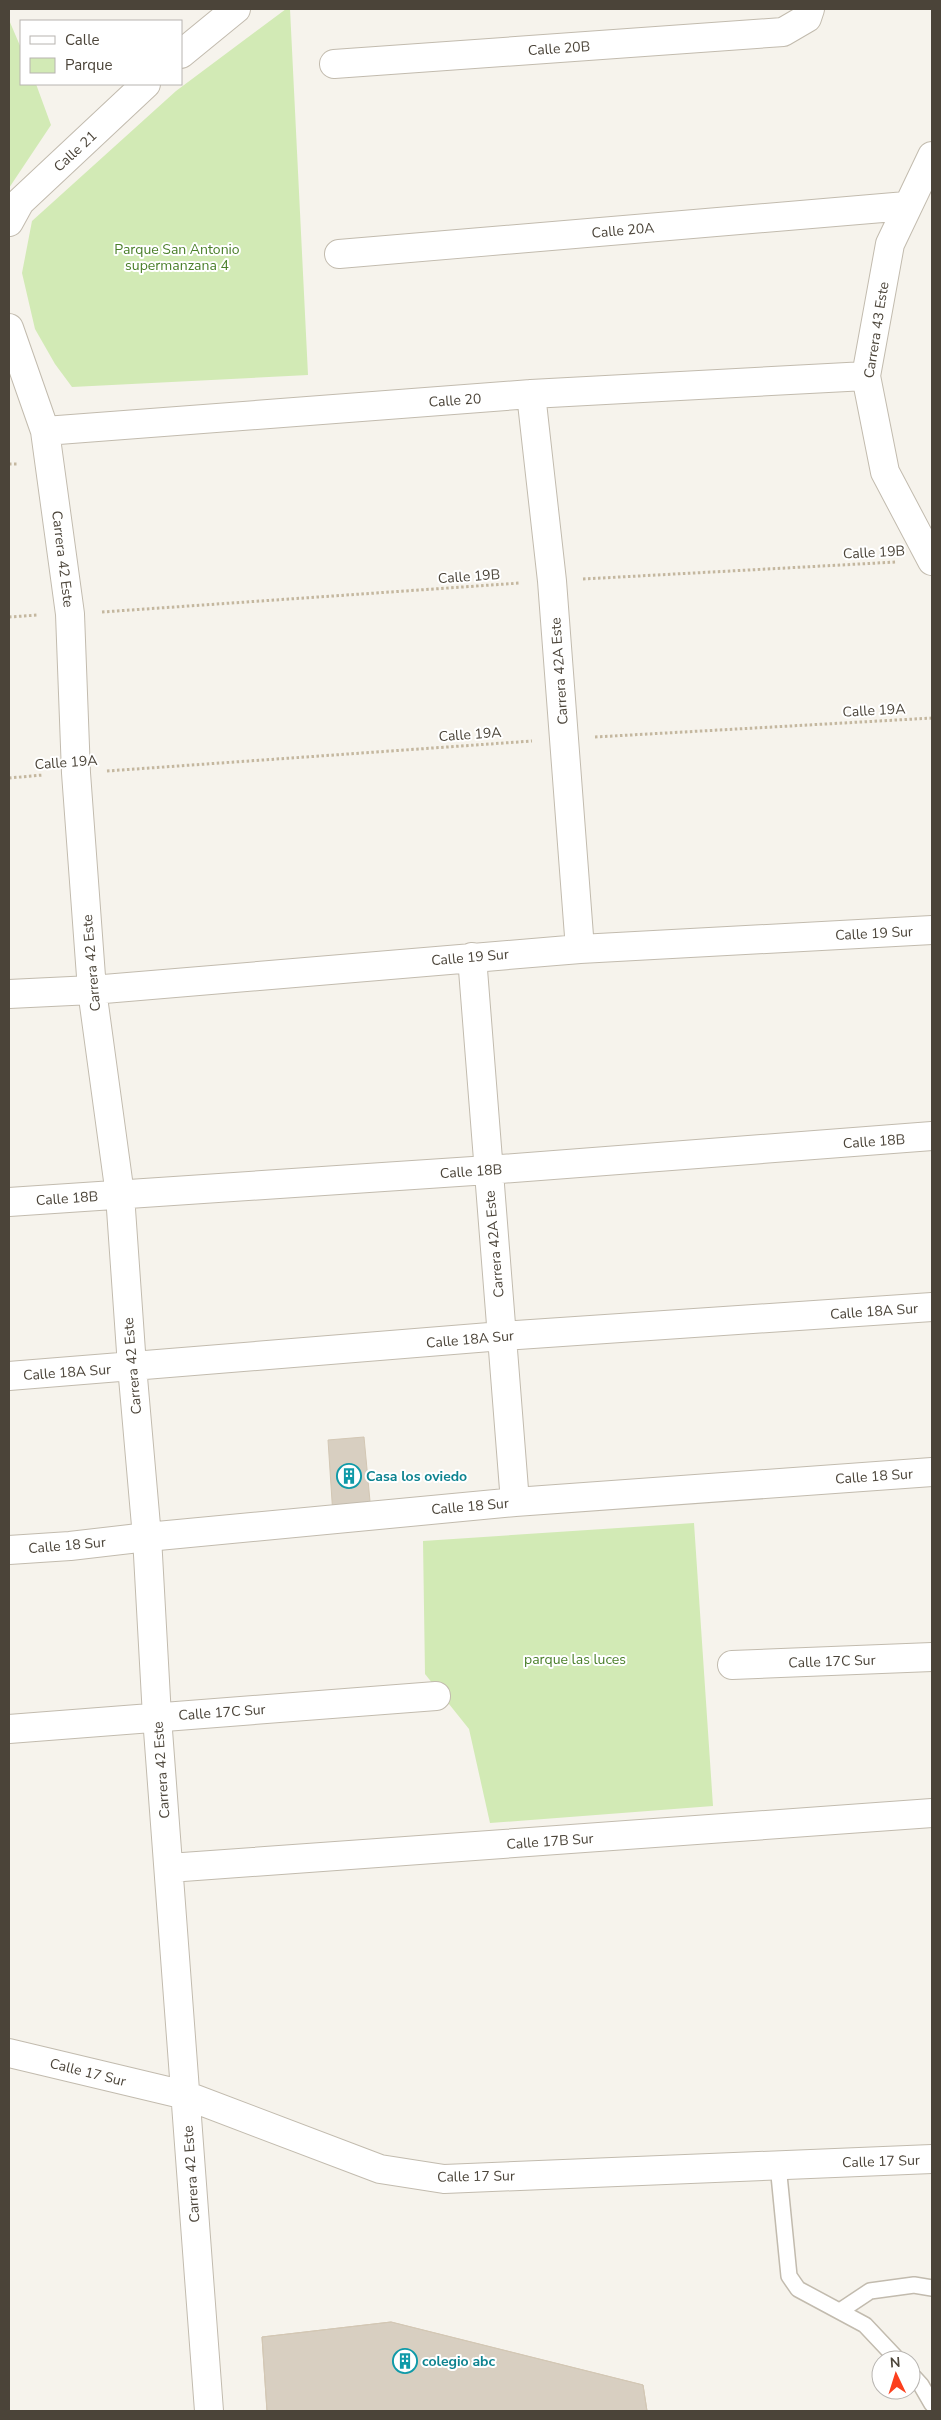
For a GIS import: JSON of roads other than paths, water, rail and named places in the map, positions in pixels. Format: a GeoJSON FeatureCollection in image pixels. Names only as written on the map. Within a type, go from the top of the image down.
{"type":"FeatureCollection","features":[{"type":"Feature","properties":{"kind":"street"},"geometry":{"type":"LineString","coordinates":[[182,53],[236,9]]}},
{"type":"Feature","properties":{"kind":"street","name":"Calle 20B"},"geometry":{"type":"LineString","coordinates":[[334,64],[783,32],[807,18],[810,9]]}},
{"type":"Feature","properties":{"kind":"street","name":"Calle 21"},"geometry":{"type":"LineString","coordinates":[[9,222],[20,202],[145,85]]}},
{"type":"Feature","properties":{"kind":"street","name":"Carrera 43 Este"},"geometry":{"type":"LineString","coordinates":[[932,156],[906,206],[890,244],[866,376],[885,472],[932,560]]}},
{"type":"Feature","properties":{"kind":"street","name":"Calle 20A"},"geometry":{"type":"LineString","coordinates":[[339,254],[906,206]]}},
{"type":"Feature","properties":{"kind":"street","name":"Carrera 42 Este"},"geometry":{"type":"LineString","coordinates":[[9,328],[45,431],[70,614],[76,773],[92,990],[120,1195],[147,1537],[157,1716],[209,2411]]}},
{"type":"Feature","properties":{"kind":"street","name":"Calle 20"},"geometry":{"type":"LineString","coordinates":[[45,431],[531,394],[866,376]]}},
{"type":"Feature","properties":{"kind":"street","name":"Carrera 42A Este"},"geometry":{"type":"LineString","coordinates":[[531,394],[552,581],[580,949]]}},
{"type":"Feature","properties":{"kind":"street","name":"Calle 19 Sur"},"geometry":{"type":"LineString","coordinates":[[9,994],[92,990],[580,949],[932,930]]}},
{"type":"Feature","properties":{"kind":"street","name":"Carrera 42A Este"},"geometry":{"type":"LineString","coordinates":[[472,957],[515,1502]]}},
{"type":"Feature","properties":{"kind":"street","name":"Calle 18B"},"geometry":{"type":"LineString","coordinates":[[9,1202],[488,1170],[932,1136]]}},
{"type":"Feature","properties":{"kind":"street","name":"Calle 18A Sur"},"geometry":{"type":"LineString","coordinates":[[9,1376],[502,1336],[932,1307]]}},
{"type":"Feature","properties":{"kind":"street","name":"Calle 18 Sur"},"geometry":{"type":"LineString","coordinates":[[9,1550],[70,1546],[515,1502],[932,1472]]}},
{"type":"Feature","properties":{"kind":"street","name":"Calle 17C Sur"},"geometry":{"type":"LineString","coordinates":[[732,1665],[932,1657]]}},
{"type":"Feature","properties":{"kind":"street","name":"Calle 17C Sur"},"geometry":{"type":"LineString","coordinates":[[9,1729],[157,1716],[436,1696]]}},
{"type":"Feature","properties":{"kind":"street","name":"Calle 17B Sur"},"geometry":{"type":"LineString","coordinates":[[169,1868],[932,1813]]}},
{"type":"Feature","properties":{"kind":"street","name":"Calle 17 Sur"},"geometry":{"type":"LineString","coordinates":[[9,2053],[185,2095],[380,2169],[444,2179],[932,2159]]}},
{"type":"Feature","properties":{"kind":"lane"},"geometry":{"type":"LineString","coordinates":[[778,2165],[789,2276],[798,2288],[865,2325],[889,2350]]}},
{"type":"Feature","properties":{"kind":"lane"},"geometry":{"type":"LineString","coordinates":[[840,2311],[870,2291],[914,2285],[932,2288]]}},
{"type":"Feature","properties":{"kind":"lane"},"geometry":{"type":"LineString","coordinates":[[921,2385],[932,2404]]}},
{"type":"Feature","properties":{"kind":"place","name":"Casa los oviedo"},"geometry":{"type":"Point","coordinates":[349,1476]}},
{"type":"Feature","properties":{"kind":"place","name":"colegio abc"},"geometry":{"type":"Point","coordinates":[405,2361]}},
{"type":"Feature","properties":{"kind":"park label","name":"Parque San Antonio supermanzana 4"},"geometry":{"type":"Point","coordinates":[177,258]}},
{"type":"Feature","properties":{"kind":"park label","name":"parque las luces"},"geometry":{"type":"Point","coordinates":[575,1659]}}]}
